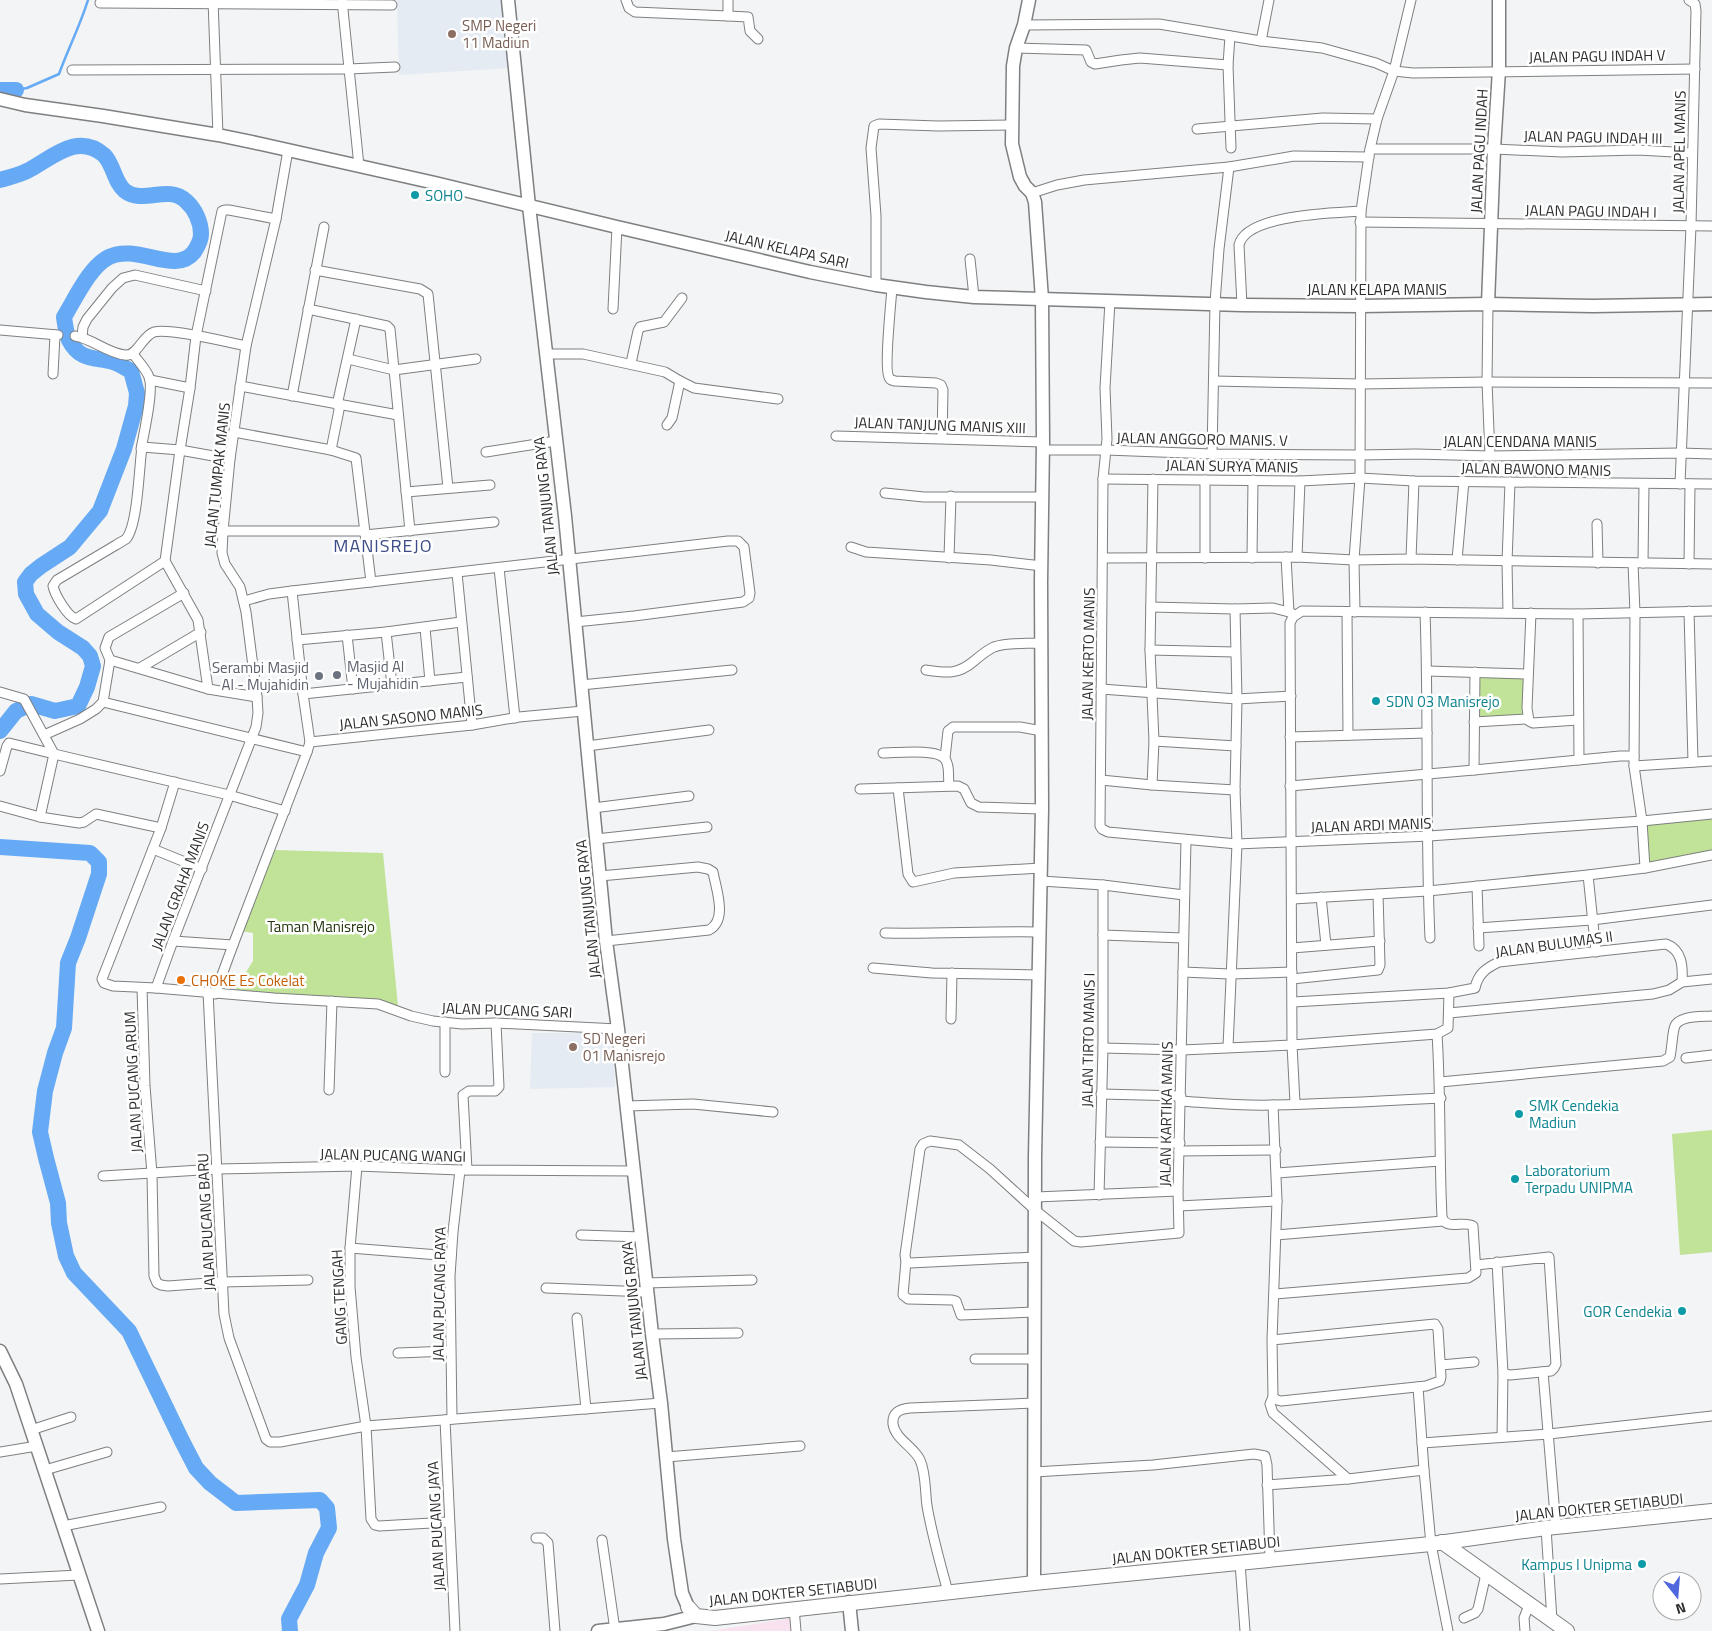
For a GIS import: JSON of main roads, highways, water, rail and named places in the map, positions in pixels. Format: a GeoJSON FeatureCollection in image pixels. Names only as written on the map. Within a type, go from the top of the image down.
{"type":"FeatureCollection","features":[{"type":"Feature","properties":{"kind":"main road","name":"JALAN TANJUNG RAYA"},"geometry":{"type":"LineString","coordinates":[[508,0],[582,685],[606,941],[618,1029],[661,1403],[676,1557],[682,1592],[692,1611]]}},
{"type":"Feature","properties":{"kind":"main road"},"geometry":{"type":"LineString","coordinates":[[1029,0],[1013,66],[1012,144],[1015,163],[1022,182],[1032,193],[1035,202],[1042,299],[1042,809],[1035,1210],[1034,1583]]}},
{"type":"Feature","properties":{"kind":"main road","name":"JALAN PAGU INDAH"},"geometry":{"type":"LineString","coordinates":[[1488,304],[1499,70],[1499,0]]}},
{"type":"Feature","properties":{"kind":"main road","name":"JALAN KELAPA SARI"},"geometry":{"type":"LineString","coordinates":[[0,100],[218,135],[876,285],[974,297],[1042,299]]}},
{"type":"Feature","properties":{"kind":"main road","name":"JALAN KELAPA MANIS"},"geometry":{"type":"LineString","coordinates":[[1042,299],[1242,305],[1360,306],[1712,304]]}},
{"type":"Feature","properties":{"kind":"main road"},"geometry":{"type":"LineString","coordinates":[[0,1351],[12,1376],[37,1446],[98,1631]]}},
{"type":"Feature","properties":{"kind":"main road","name":"JALAN DOKTER SETIABUDI"},"geometry":{"type":"LineString","coordinates":[[692,1611],[715,1618],[849,1602],[1436,1543],[1551,1528],[1712,1511]]}},
{"type":"Feature","properties":{"kind":"main road"},"geometry":{"type":"LineString","coordinates":[[1436,1543],[1486,1574],[1529,1605],[1553,1626],[1567,1631]]}},
{"type":"Feature","properties":{"kind":"main road"},"geometry":{"type":"LineString","coordinates":[[849,1602],[852,1631]]}},
{"type":"Feature","properties":{"kind":"main road"},"geometry":{"type":"LineString","coordinates":[[598,1631],[665,1627],[692,1611]]}},
{"type":"Feature","properties":{"kind":"waterway"},"geometry":{"type":"LineString","coordinates":[[16,90],[27,88],[59,74],[88,0]]}},
{"type":"Feature","properties":{"kind":"waterway"},"geometry":{"type":"LineString","coordinates":[[0,90],[16,90]]}},
{"type":"Feature","properties":{"kind":"waterway"},"geometry":{"type":"LineString","coordinates":[[0,180],[26,172],[65,149],[74,146],[84,146],[104,155],[118,183],[125,191],[132,195],[171,194],[179,196],[186,201],[197,216],[201,234],[194,252],[186,259],[177,261],[120,254],[102,261],[89,275],[64,317],[69,340],[78,352],[88,357],[116,363],[131,371],[137,393],[136,406],[124,449],[100,511],[70,547],[41,566],[25,582],[26,594],[37,614],[58,632],[83,648],[90,656],[93,666],[87,687],[78,706],[55,711],[31,704],[16,711],[0,731]]}},
{"type":"Feature","properties":{"kind":"waterway"},"geometry":{"type":"LineString","coordinates":[[0,847],[90,853],[99,862],[99,874],[68,963],[64,1028],[45,1091],[40,1132],[58,1203],[59,1223],[66,1256],[74,1273],[129,1331],[196,1468],[210,1483],[236,1503],[320,1500],[327,1508],[329,1528],[316,1553],[307,1585],[289,1619],[290,1631]]}},
{"type":"Feature","properties":{"kind":"place","name":"SMP Negeri 11 Madiun"},"geometry":{"type":"Point","coordinates":[452,34]}},
{"type":"Feature","properties":{"kind":"place","name":"SOHO"},"geometry":{"type":"Point","coordinates":[415,195]}},
{"type":"Feature","properties":{"kind":"place","name":"Masjid Al - Mujahidin"},"geometry":{"type":"Point","coordinates":[337,675]}},
{"type":"Feature","properties":{"kind":"place","name":"Serambi Masjid Al - Mujahidin"},"geometry":{"type":"Point","coordinates":[319,676]}},
{"type":"Feature","properties":{"kind":"place","name":"SDN 03 Manisrejo"},"geometry":{"type":"Point","coordinates":[1376,701]}},
{"type":"Feature","properties":{"kind":"place","name":"CHOKE Es Cokelat"},"geometry":{"type":"Point","coordinates":[181,980]}},
{"type":"Feature","properties":{"kind":"place","name":"SD Negeri 01 Manisrejo"},"geometry":{"type":"Point","coordinates":[573,1047]}},
{"type":"Feature","properties":{"kind":"place","name":"SMK Cendekia Madiun"},"geometry":{"type":"Point","coordinates":[1519,1114]}},
{"type":"Feature","properties":{"kind":"place","name":"Laboratorium Terpadu UNIPMA"},"geometry":{"type":"Point","coordinates":[1515,1179]}},
{"type":"Feature","properties":{"kind":"place","name":"GOR Cendekia"},"geometry":{"type":"Point","coordinates":[1682,1311]}},
{"type":"Feature","properties":{"kind":"place","name":"Kampus I Unipma"},"geometry":{"type":"Point","coordinates":[1642,1564]}},
{"type":"Feature","properties":{"kind":"district","name":"MANISREJO"},"geometry":{"type":"Point","coordinates":[383,545]}},
{"type":"Feature","properties":{"kind":"park label","name":"Taman Manisrejo"},"geometry":{"type":"Point","coordinates":[321,926]}}]}
